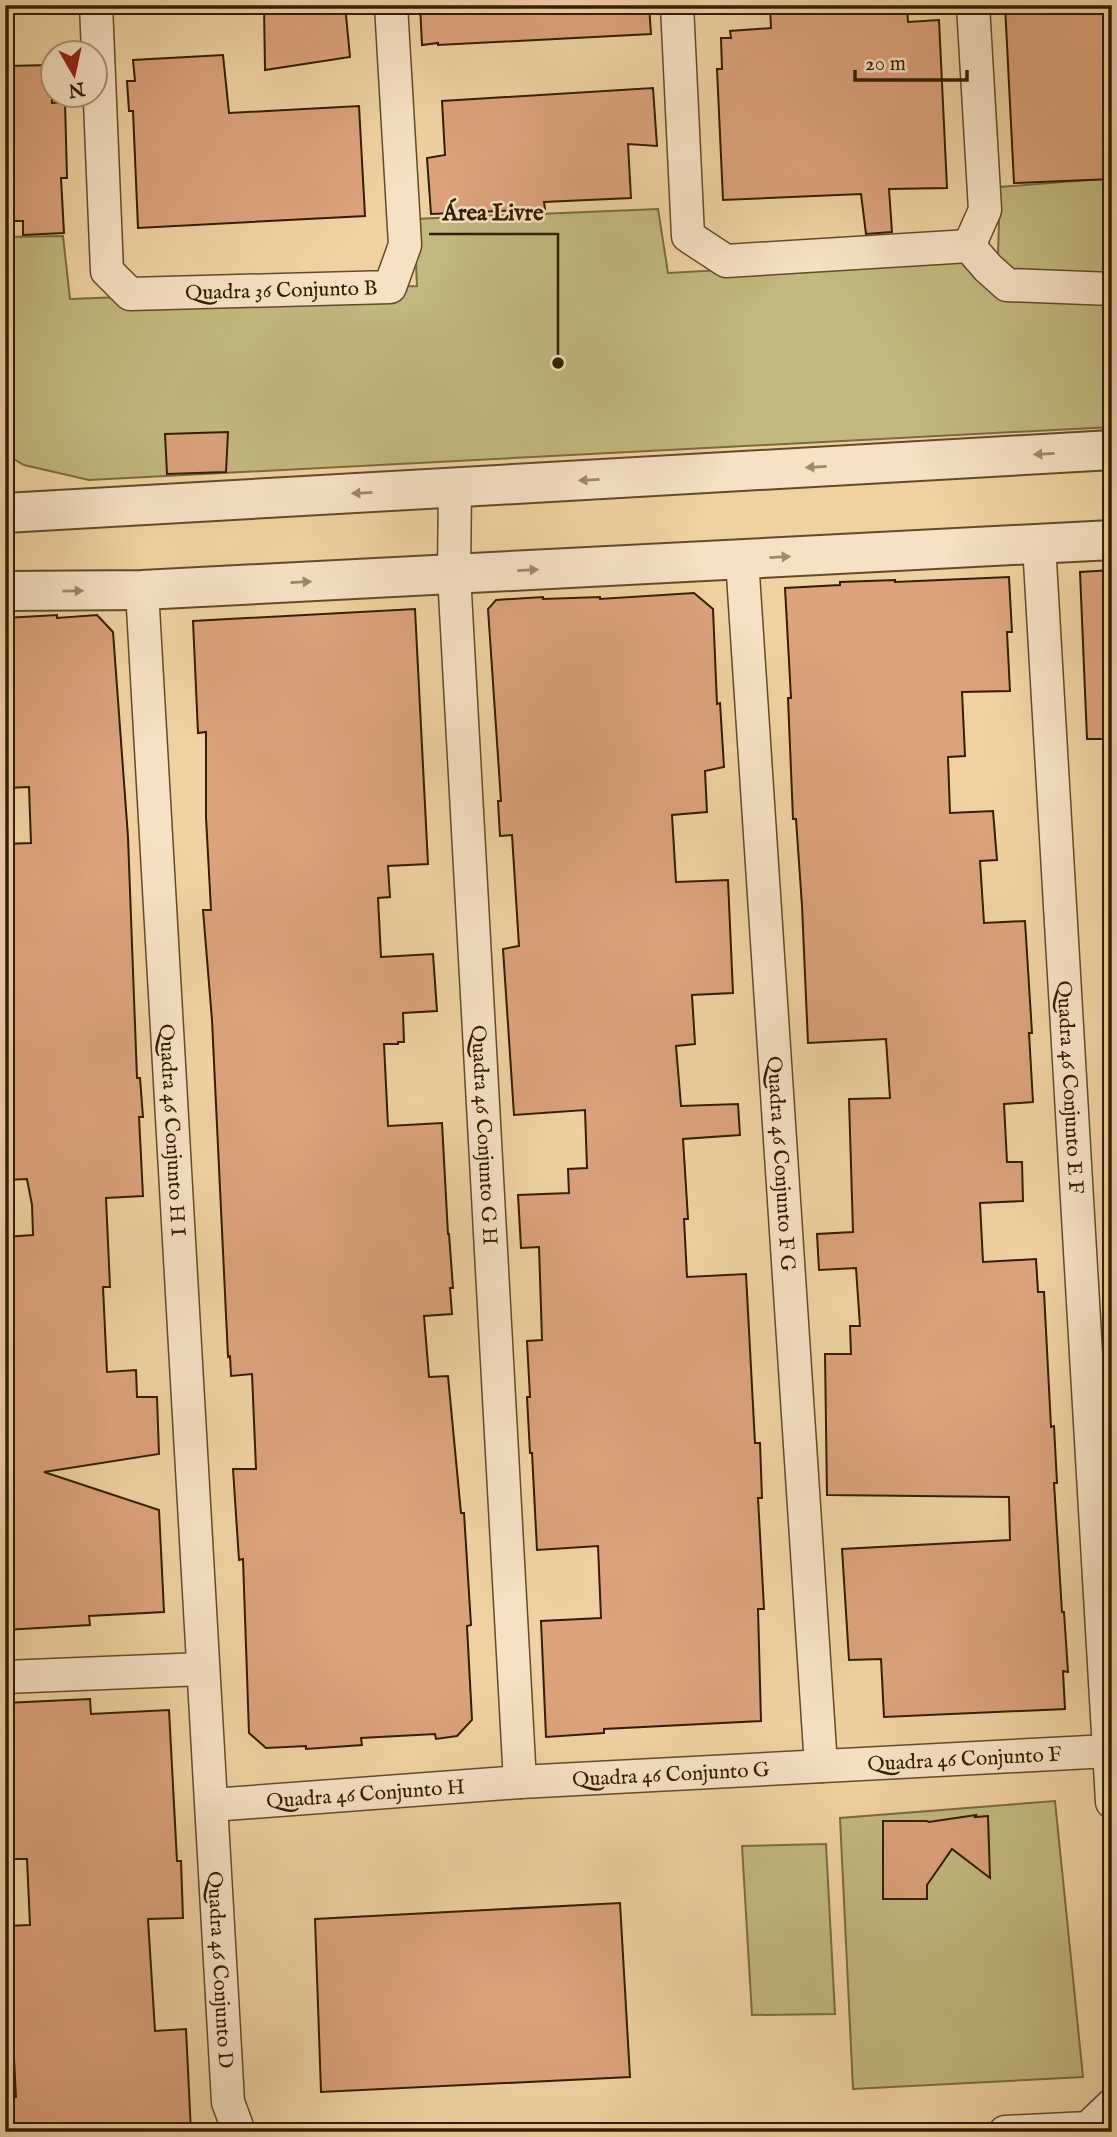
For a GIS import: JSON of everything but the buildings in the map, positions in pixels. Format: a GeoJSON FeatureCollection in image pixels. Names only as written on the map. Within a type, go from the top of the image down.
{"type":"FeatureCollection","features":[{"type":"Feature","properties":{"kind":"street","name":"Quadra 36 Conjunto B"},"geometry":{"type":"LineString","coordinates":[[96,5],[107,271],[130,294],[390,287],[405,245],[391,5]]}},
{"type":"Feature","properties":{"kind":"street"},"geometry":{"type":"LineString","coordinates":[[677,5],[688,236],[726,261],[969,246]]}},
{"type":"Feature","properties":{"kind":"street"},"geometry":{"type":"LineString","coordinates":[[969,246],[985,210],[973,5]]}},
{"type":"Feature","properties":{"kind":"street"},"geometry":{"type":"LineString","coordinates":[[969,246],[1007,285],[1112,289]]}},
{"type":"Feature","properties":{"kind":"street"},"geometry":{"type":"LineString","coordinates":[[5,513],[1112,450]]}},
{"type":"Feature","properties":{"kind":"street","name":"Quadra 46 Conjunto G H"},"geometry":{"type":"LineString","coordinates":[[455,488],[454,574],[520,1782]]}},
{"type":"Feature","properties":{"kind":"street"},"geometry":{"type":"LineString","coordinates":[[5,491],[69,510]]}},
{"type":"Feature","properties":{"kind":"street"},"geometry":{"type":"LineString","coordinates":[[5,591],[142,590],[1112,540]]}},
{"type":"Feature","properties":{"kind":"street","name":"Quadra 46 Conjunto E F"},"geometry":{"type":"LineString","coordinates":[[1039,544],[1107,1629],[1112,1802]]}},
{"type":"Feature","properties":{"kind":"street","name":"Quadra 46 Conjunto F G"},"geometry":{"type":"LineString","coordinates":[[742,559],[821,1766]]}},
{"type":"Feature","properties":{"kind":"street","name":"Quadra 46 Conjunto H I"},"geometry":{"type":"LineString","coordinates":[[142,590],[212,1805]]}},
{"type":"Feature","properties":{"kind":"street"},"geometry":{"type":"LineString","coordinates":[[5,1677],[203,1669]]}},
{"type":"Feature","properties":{"kind":"street","name":"Quadra 46 Conjunto F"},"geometry":{"type":"LineString","coordinates":[[821,1766],[1109,1751]]}},
{"type":"Feature","properties":{"kind":"street","name":"Quadra 46 Conjunto G"},"geometry":{"type":"LineString","coordinates":[[520,1782],[821,1766]]}},
{"type":"Feature","properties":{"kind":"street","name":"Quadra 46 Conjunto H"},"geometry":{"type":"LineString","coordinates":[[212,1805],[520,1782]]}},
{"type":"Feature","properties":{"kind":"street","name":"Quadra 46 Conjunto D"},"geometry":{"type":"LineString","coordinates":[[212,1805],[228,2102],[239,2132]]}},
{"type":"Feature","properties":{"kind":"street"},"geometry":{"type":"LineString","coordinates":[[1005,2132],[1088,2128],[1112,2105]]}},
{"type":"Feature","properties":{"kind":"shaded area"},"geometry":{"type":"Polygon","coordinates":[[[1112,178],[1112,427],[89,480],[24,465],[5,454],[5,237],[63,236],[70,299],[417,286],[414,219],[658,209],[668,273],[998,255],[1000,187],[1112,178]]]}},
{"type":"Feature","properties":{"kind":"shaded area"},"geometry":{"type":"Polygon","coordinates":[[[1055,1801],[1083,2077],[853,2089],[840,1818],[1055,1801]]]}},
{"type":"Feature","properties":{"kind":"shaded area"},"geometry":{"type":"Polygon","coordinates":[[[826,1844],[835,2014],[752,2015],[742,1846],[826,1844]]]}},
{"type":"Feature","properties":{"kind":"place","name":"Área Livre"},"geometry":{"type":"Point","coordinates":[558,363]}}]}
